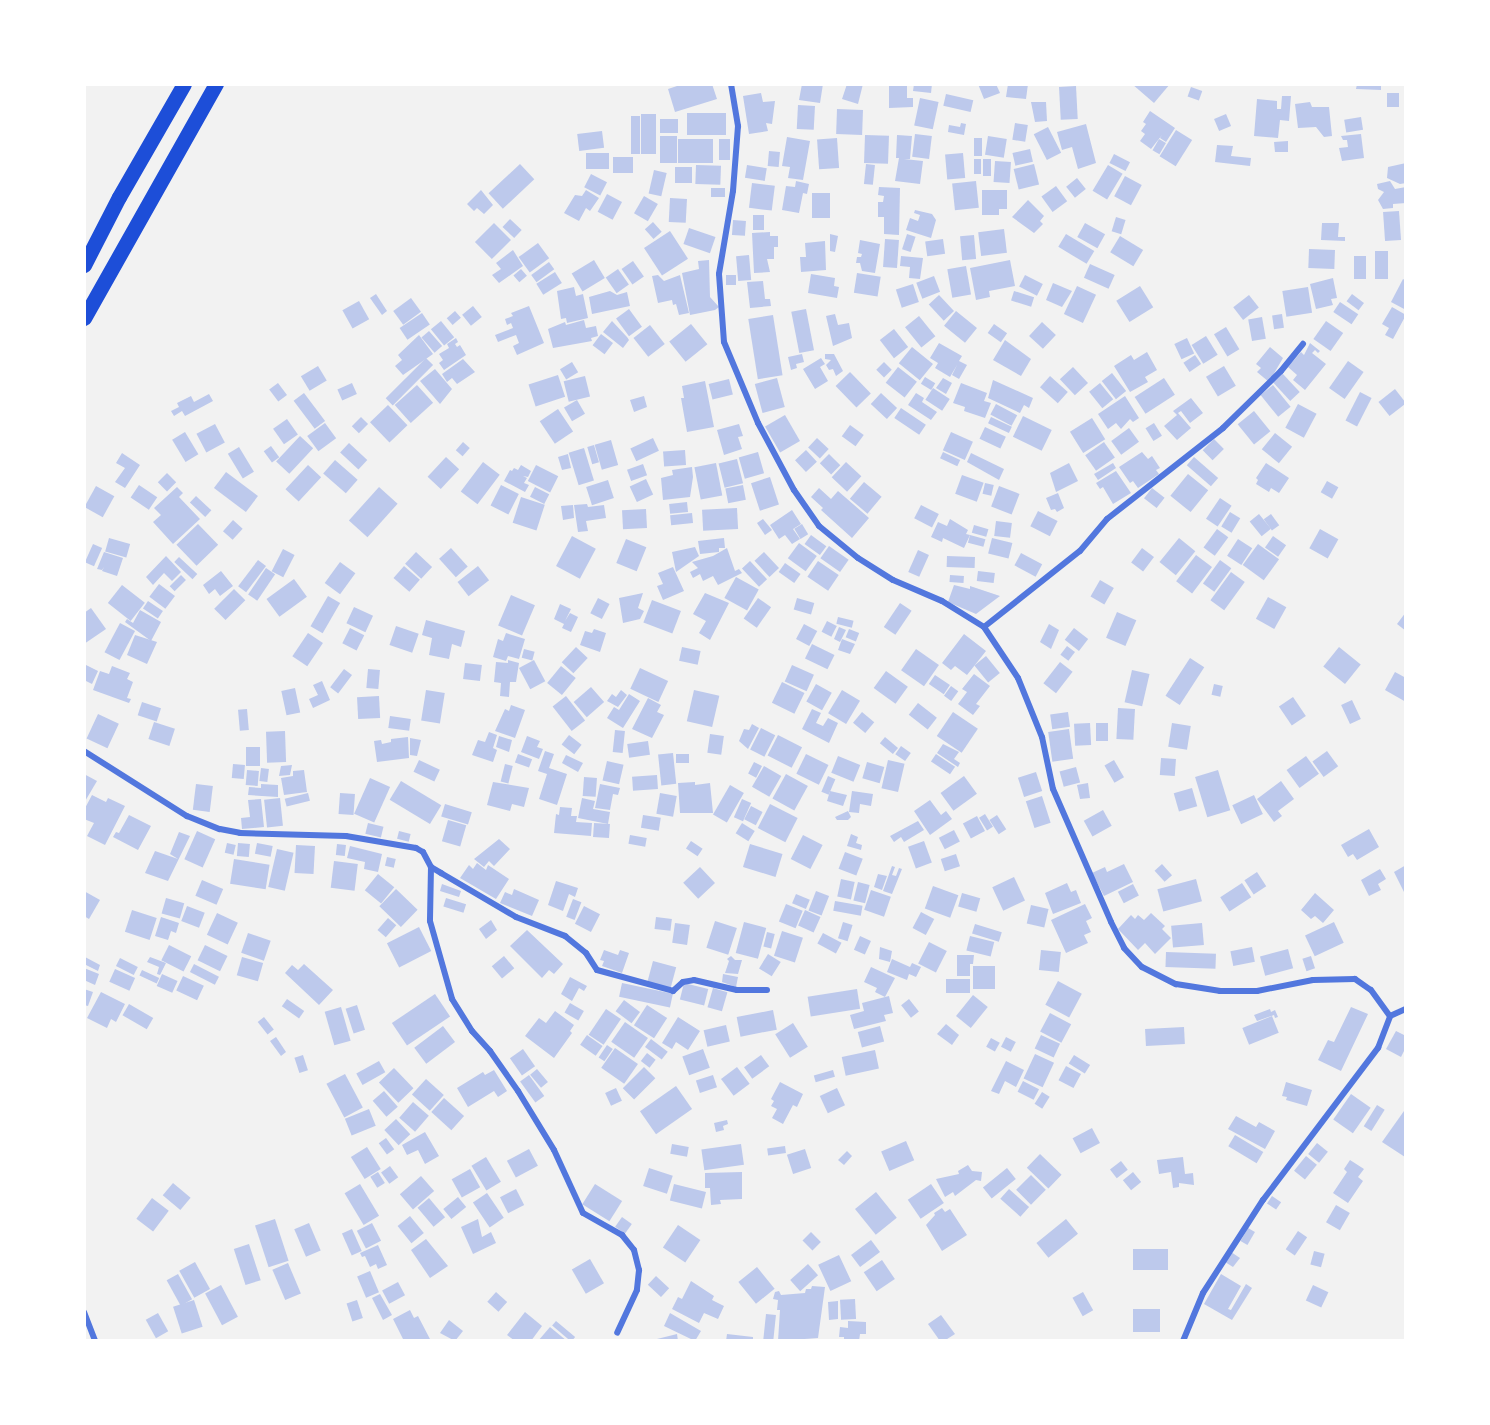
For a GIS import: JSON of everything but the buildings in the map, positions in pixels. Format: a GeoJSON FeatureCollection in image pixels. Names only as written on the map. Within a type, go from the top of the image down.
{"type":"FeatureCollection","features":[{"type":"Feature","properties":{"kind":"highway"},"geometry":{"type":"LineString","coordinates":[[84,266],[119,197],[184,84]]}},
{"type":"Feature","properties":{"kind":"highway"},"geometry":{"type":"LineString","coordinates":[[84,318],[216,84]]}},
{"type":"Feature","properties":{"kind":"street"},"geometry":{"type":"LineString","coordinates":[[731,84],[738,126],[733,191],[719,274],[724,342],[747,400],[794,490],[819,526],[858,558],[892,580],[942,601],[984,627],[1018,678],[1042,737],[1053,789],[1111,922],[1124,948],[1142,967],[1176,984],[1220,991],[1257,991],[1313,980],[1355,979],[1371,990],[1390,1016]]}},
{"type":"Feature","properties":{"kind":"street"},"geometry":{"type":"LineString","coordinates":[[984,627],[1080,551],[1107,519],[1223,428],[1281,372],[1303,344]]}},
{"type":"Feature","properties":{"kind":"street"},"geometry":{"type":"LineString","coordinates":[[84,751],[167,805],[201,823],[240,833],[346,836],[399,843],[423,852],[432,867],[516,917],[565,936],[586,953],[597,970],[673,991],[683,982],[694,980],[737,990],[767,990]]}},
{"type":"Feature","properties":{"kind":"street"},"geometry":{"type":"LineString","coordinates":[[432,867],[430,921],[452,999],[472,1031],[490,1051],[518,1091],[554,1150],[583,1213],[621,1235],[634,1250],[639,1270],[637,1290],[617,1334]]}},
{"type":"Feature","properties":{"kind":"street"},"geometry":{"type":"LineString","coordinates":[[1183,1341],[1203,1293],[1263,1200],[1378,1048],[1390,1016],[1406,1009]]}},
{"type":"Feature","properties":{"kind":"street"},"geometry":{"type":"LineString","coordinates":[[84,1312],[95,1341]]}}]}
